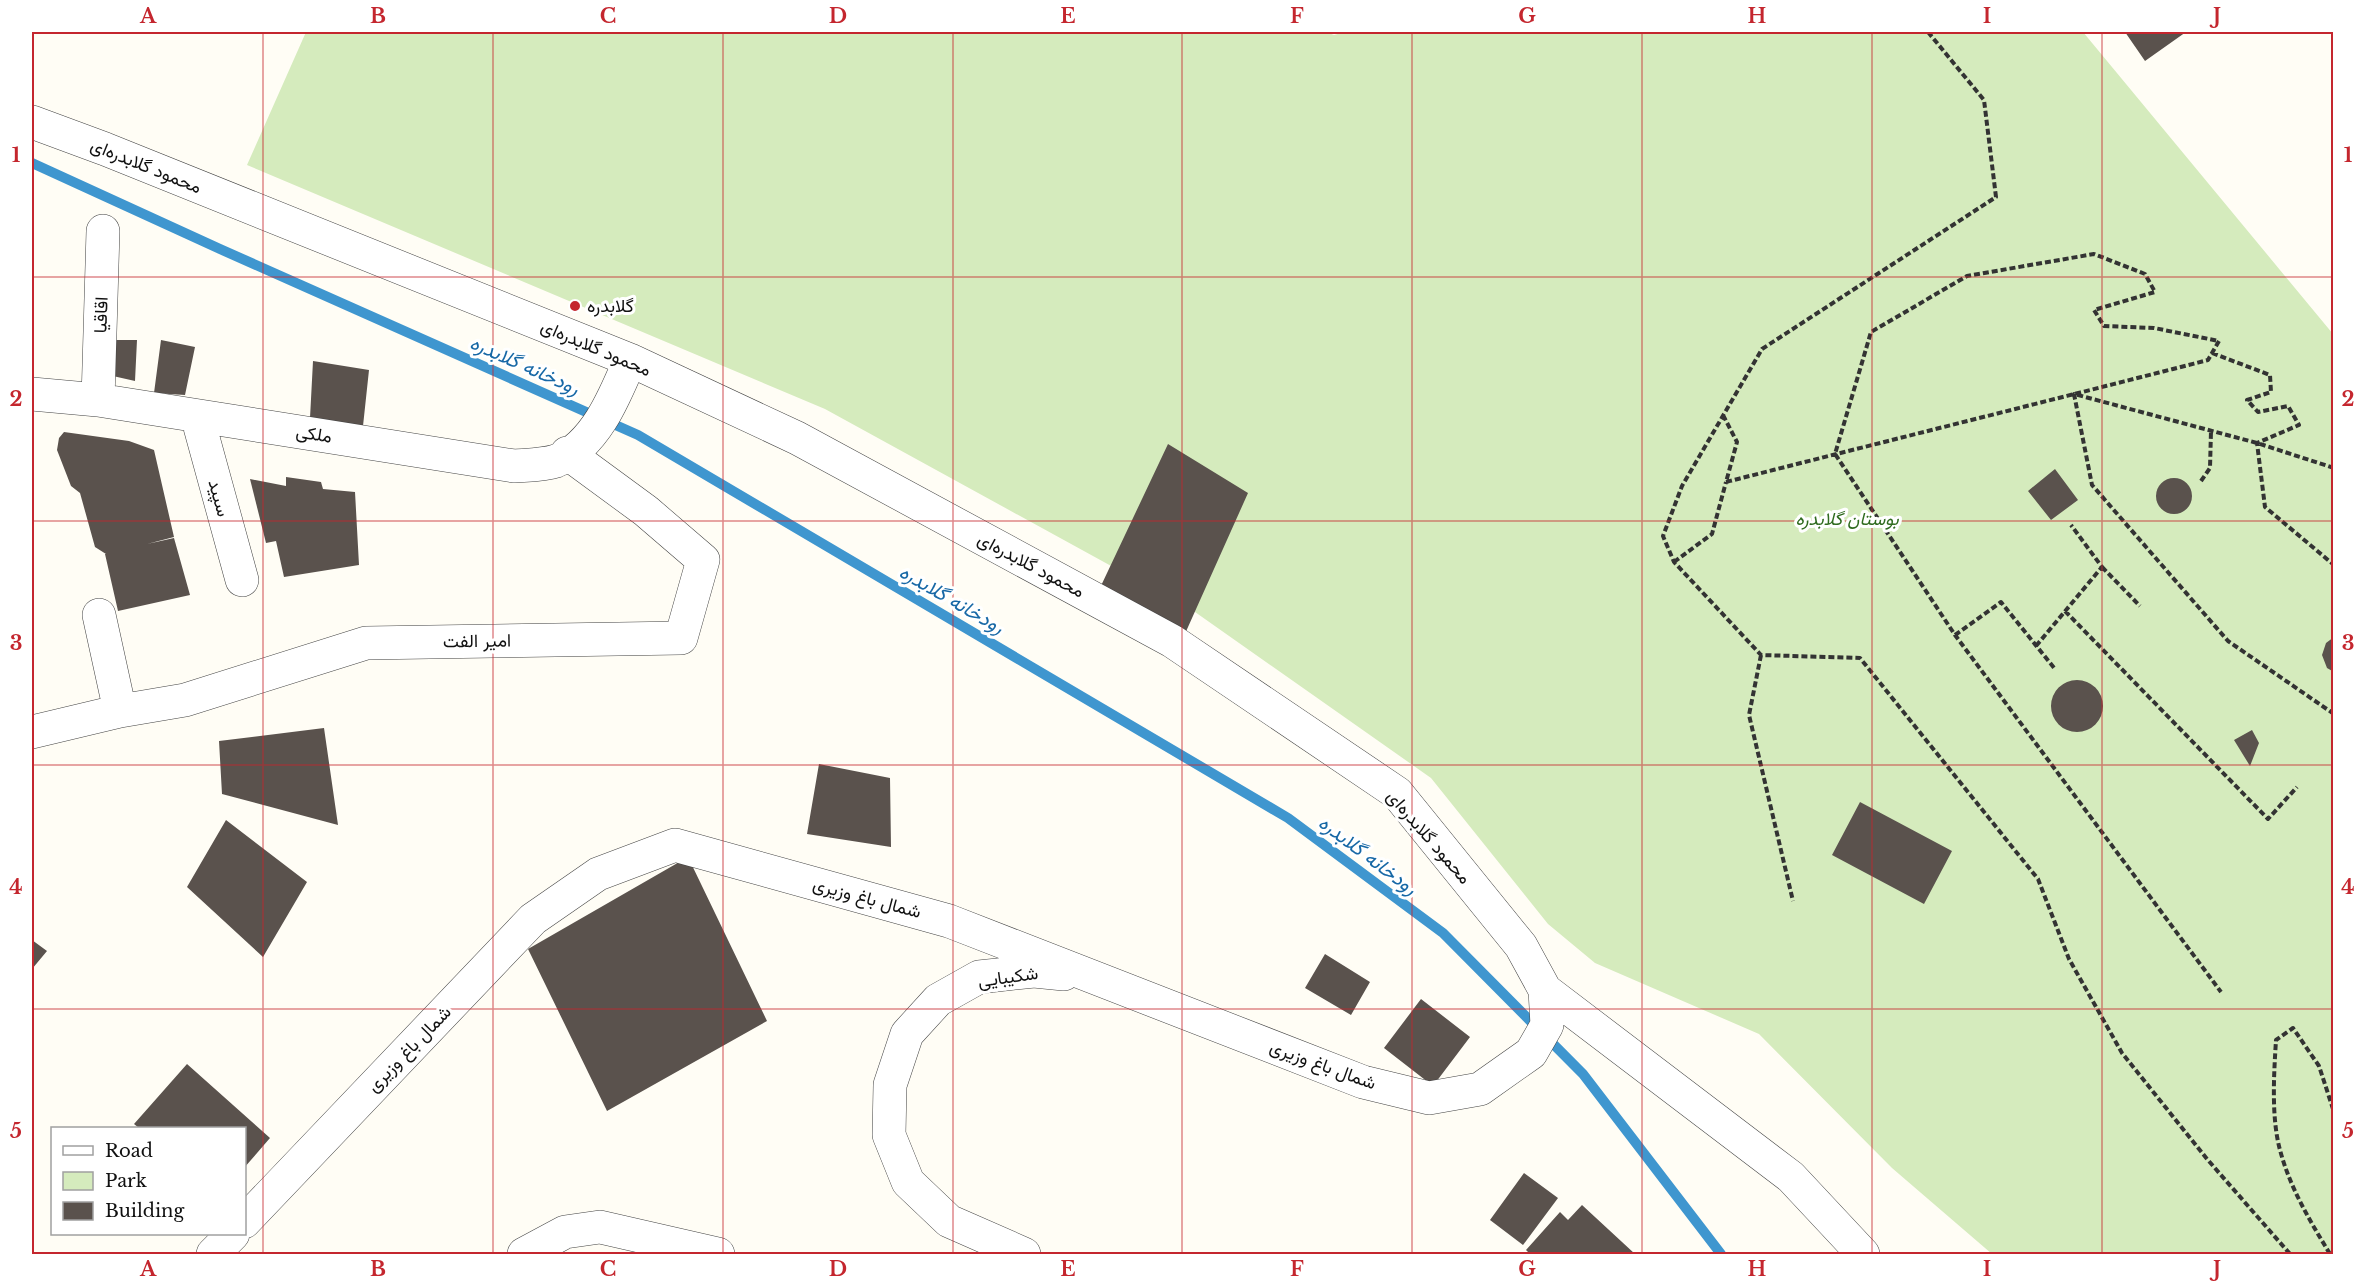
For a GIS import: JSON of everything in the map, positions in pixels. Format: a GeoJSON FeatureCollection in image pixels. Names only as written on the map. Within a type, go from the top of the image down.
{"type":"FeatureCollection","features":[{"type":"Feature","properties":{"kind":"street","name":"محمود گلابدره‌ای"},"geometry":{"type":"LineString","coordinates":[[32,122],[105,149],[630,360],[797,438],[1172,641],[1397,793],[1521,946],[1545,990],[1791,1177],[1863,1254]]}},
{"type":"Feature","properties":{"kind":"street","name":"اقاقیا"},"geometry":{"type":"LineString","coordinates":[[98,400],[103,231]]}},
{"type":"Feature","properties":{"kind":"street"},"geometry":{"type":"LineString","coordinates":[[578,446],[613,399],[630,360]]}},
{"type":"Feature","properties":{"kind":"street","name":"ملکی"},"geometry":{"type":"LineString","coordinates":[[32,394],[98,400],[514,466],[556,461],[578,446]]}},
{"type":"Feature","properties":{"kind":"street","name":"سپید"},"geometry":{"type":"LineString","coordinates":[[197,416],[242,580]]}},
{"type":"Feature","properties":{"kind":"street","name":"امیر الفت"},"geometry":{"type":"LineString","coordinates":[[32,732],[120,711],[185,700],[366,643],[681,638],[704,560],[646,510],[578,446]]}},
{"type":"Feature","properties":{"kind":"street"},"geometry":{"type":"LineString","coordinates":[[99,615],[120,711]]}},
{"type":"Feature","properties":{"kind":"street","name":"شمال باغ وزیری"},"geometry":{"type":"LineString","coordinates":[[246,1220],[533,919],[598,874],[675,845],[949,921],[1364,1082],[1429,1098],[1480,1089],[1531,1053],[1547,1025],[1545,990]]}},
{"type":"Feature","properties":{"kind":"street","name":"شکیبایی"},"geometry":{"type":"LineString","coordinates":[[1024,1254],[949,1221],[908,1182],[890,1135],[891,1085],[907,1034],[938,1000],[979,977],[1034,971],[1097,978]]}},
{"type":"Feature","properties":{"kind":"street"},"geometry":{"type":"LineString","coordinates":[[525,1254],[565,1232],[600,1227],[718,1254]]}},
{"type":"Feature","properties":{"kind":"street"},"geometry":{"type":"LineString","coordinates":[[213,1254],[231,1235]]}},
{"type":"Feature","properties":{"kind":"path"},"geometry":{"type":"LineString","coordinates":[[1928,32],[1984,100],[1996,197],[1762,349],[1682,486],[1663,536],[1674,562],[1761,655],[1860,658],[2038,879],[2069,959],[2122,1053],[2207,1159],[2290,1254]]}},
{"type":"Feature","properties":{"kind":"path"},"geometry":{"type":"LineString","coordinates":[[1726,482],[2208,360],[2219,341],[2154,328],[2103,326],[2094,310],[2155,292],[2145,274],[2094,254],[1967,276],[1871,332],[1834,454]]}},
{"type":"Feature","properties":{"kind":"path"},"geometry":{"type":"LineString","coordinates":[[2212,353],[2270,375],[2271,392],[2247,400],[2258,412],[2288,406],[2300,425],[2257,443]]}},
{"type":"Feature","properties":{"kind":"path"},"geometry":{"type":"LineString","coordinates":[[2074,394],[2257,443],[2334,468]]}},
{"type":"Feature","properties":{"kind":"path"},"geometry":{"type":"LineString","coordinates":[[2074,394],[2092,486],[2228,641],[2334,714]]}},
{"type":"Feature","properties":{"kind":"path"},"geometry":{"type":"LineString","coordinates":[[1674,562],[1712,534],[1737,442],[1723,415]]}},
{"type":"Feature","properties":{"kind":"path"},"geometry":{"type":"LineString","coordinates":[[2201,481],[2210,468],[2211,431]]}},
{"type":"Feature","properties":{"kind":"path"},"geometry":{"type":"LineString","coordinates":[[2257,443],[2265,507],[2334,565]]}},
{"type":"Feature","properties":{"kind":"path"},"geometry":{"type":"LineString","coordinates":[[1834,454],[1955,635],[2221,992]]}},
{"type":"Feature","properties":{"kind":"path"},"geometry":{"type":"LineString","coordinates":[[2071,525],[2102,567],[2140,606]]}},
{"type":"Feature","properties":{"kind":"path"},"geometry":{"type":"LineString","coordinates":[[2036,646],[2102,567]]}},
{"type":"Feature","properties":{"kind":"path"},"geometry":{"type":"LineString","coordinates":[[1955,635],[2001,602],[2055,669]]}},
{"type":"Feature","properties":{"kind":"path"},"geometry":{"type":"LineString","coordinates":[[2065,611],[2268,819],[2297,787]]}},
{"type":"Feature","properties":{"kind":"path"},"geometry":{"type":"LineString","coordinates":[[1761,655],[1749,715],[1794,901]]}},
{"type":"Feature","properties":{"kind":"path"},"geometry":{"type":"LineString","coordinates":[[2330,1254],[2301,1208],[2280,1149],[2273,1085],[2276,1040],[2293,1028],[2319,1065],[2334,1112]]}},
{"type":"Feature","properties":{"kind":"green space","name":"بوستان گلابدره"},"geometry":{"type":"Polygon","coordinates":[[[306,32],[1326,32],[1334,35],[1345,32],[2083,32],[2333,334],[2333,1254],[1992,1254],[1892,1168],[1759,1034],[1595,963],[1548,924],[1431,778],[1195,612],[825,409],[247,165],[306,32]]]}},
{"type":"Feature","properties":{"kind":"building"},"geometry":{"type":"Polygon","coordinates":[[[2125,32],[2186,32],[2145,61],[2125,32]]]}},
{"type":"Feature","properties":{"kind":"building"},"geometry":{"type":"Polygon","coordinates":[[[108,340],[137,340],[135,381],[104,374],[108,340]]]}},
{"type":"Feature","properties":{"kind":"building"},"geometry":{"type":"Polygon","coordinates":[[[161,340],[195,347],[185,395],[154,393],[161,340]]]}},
{"type":"Feature","properties":{"kind":"building"},"geometry":{"type":"Polygon","coordinates":[[[313,361],[369,370],[363,426],[310,418],[313,361]]]}},
{"type":"Feature","properties":{"kind":"building"},"geometry":{"type":"Polygon","coordinates":[[[64,432],[129,441],[154,450],[174,537],[147,544],[174,538],[190,595],[118,611],[106,554],[95,547],[80,493],[71,486],[57,450],[59,438],[64,432]]]}},
{"type":"Feature","properties":{"kind":"building"},"geometry":{"type":"Polygon","coordinates":[[[1168,444],[1248,493],[1184,636],[1099,590],[1168,444]]]}},
{"type":"Feature","properties":{"kind":"building"},"geometry":{"type":"Polygon","coordinates":[[[2055,469],[2078,500],[2051,520],[2028,491],[2055,469]]]}},
{"type":"Feature","properties":{"kind":"building"},"geometry":{"type":"Polygon","coordinates":[[[286,477],[321,482],[323,489],[355,492],[359,565],[284,577],[276,541],[266,543],[250,479],[286,486],[286,477]]]}},
{"type":"Feature","properties":{"kind":"building"},"geometry":{"type":"Polygon","coordinates":[[[2174,478],[2187,483],[2192,496],[2187,509],[2174,514],[2161,509],[2156,496],[2161,483],[2174,478]]]}},
{"type":"Feature","properties":{"kind":"building"},"geometry":{"type":"Polygon","coordinates":[[[2334,637],[2334,672],[2327,668],[2322,655],[2326,643],[2334,637]]]}},
{"type":"Feature","properties":{"kind":"building"},"geometry":{"type":"Polygon","coordinates":[[[2077,680],[2087,682],[2095,688],[2101,696],[2103,706],[2101,716],[2095,724],[2087,730],[2077,732],[2067,730],[2059,724],[2053,716],[2051,706],[2053,696],[2059,688],[2067,682],[2077,680]]]}},
{"type":"Feature","properties":{"kind":"building"},"geometry":{"type":"Polygon","coordinates":[[[324,728],[338,825],[222,794],[219,741],[324,728]]]}},
{"type":"Feature","properties":{"kind":"building"},"geometry":{"type":"Polygon","coordinates":[[[2252,730],[2259,743],[2250,766],[2234,740],[2252,730]]]}},
{"type":"Feature","properties":{"kind":"building"},"geometry":{"type":"Polygon","coordinates":[[[819,764],[890,778],[891,847],[807,834],[819,764]]]}},
{"type":"Feature","properties":{"kind":"building"},"geometry":{"type":"Polygon","coordinates":[[[1860,802],[1952,851],[1924,904],[1832,855],[1860,802]]]}},
{"type":"Feature","properties":{"kind":"building"},"geometry":{"type":"Polygon","coordinates":[[[226,820],[307,882],[263,957],[187,887],[226,820]]]}},
{"type":"Feature","properties":{"kind":"building"},"geometry":{"type":"Polygon","coordinates":[[[688,857],[767,1021],[607,1111],[528,949],[688,857]]]}},
{"type":"Feature","properties":{"kind":"building"},"geometry":{"type":"Polygon","coordinates":[[[32,940],[47,951],[32,969],[32,940]]]}},
{"type":"Feature","properties":{"kind":"building"},"geometry":{"type":"Polygon","coordinates":[[[1325,954],[1370,982],[1351,1015],[1305,988],[1325,954]]]}},
{"type":"Feature","properties":{"kind":"building"},"geometry":{"type":"Polygon","coordinates":[[[1421,999],[1470,1037],[1433,1086],[1384,1048],[1421,999]]]}},
{"type":"Feature","properties":{"kind":"building"},"geometry":{"type":"Polygon","coordinates":[[[187,1064],[270,1138],[246,1166],[246,1127],[138,1127],[134,1124],[187,1064]]]}},
{"type":"Feature","properties":{"kind":"building"},"geometry":{"type":"Polygon","coordinates":[[[1524,1173],[1558,1198],[1523,1245],[1490,1220],[1524,1173]]]}},
{"type":"Feature","properties":{"kind":"building"},"geometry":{"type":"Polygon","coordinates":[[[1582,1205],[1635,1254],[1530,1254],[1526,1250],[1560,1212],[1568,1220],[1582,1205]]]}},
{"type":"Feature","properties":{"kind":"waterway","name":"رودخانه گلابدره"},"geometry":{"type":"LineString","coordinates":[[32,163],[638,435],[1288,818],[1443,933],[1583,1074],[1721,1254]]}},
{"type":"Feature","properties":{"kind":"place","name":"گلابدره"},"geometry":{"type":"Point","coordinates":[575,306]}}]}
